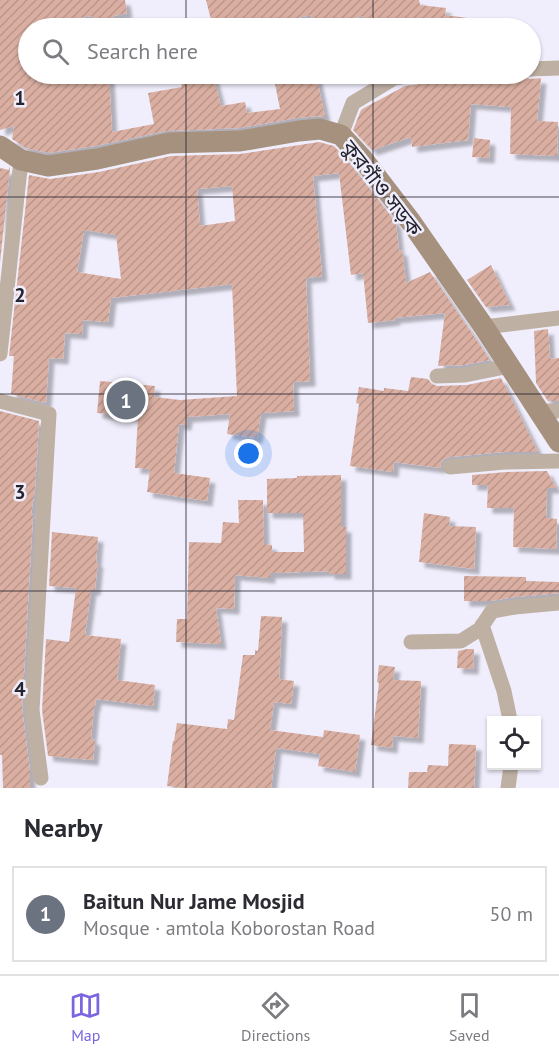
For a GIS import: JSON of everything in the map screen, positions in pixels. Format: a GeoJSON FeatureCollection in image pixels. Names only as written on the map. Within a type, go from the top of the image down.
{"type":"FeatureCollection","features":[{"type":"Feature","properties":{"kind":"street"},"geometry":{"type":"LineString","coordinates":[[541,69],[559,68]]}},
{"type":"Feature","properties":{"kind":"street"},"geometry":{"type":"LineString","coordinates":[[341,135],[352,103],[384,84]]}},
{"type":"Feature","properties":{"kind":"street","name":"কুরগাঁও সড়ক"},"geometry":{"type":"LineString","coordinates":[[0,146],[21,160],[48,166],[98,159],[169,143],[240,141],[320,129],[341,135],[390,195],[509,366],[549,411],[559,442]]}},
{"type":"Feature","properties":{"kind":"street"},"geometry":{"type":"LineString","coordinates":[[0,354],[21,160]]}},
{"type":"Feature","properties":{"kind":"street"},"geometry":{"type":"LineString","coordinates":[[484,327],[559,318]]}},
{"type":"Feature","properties":{"kind":"street"},"geometry":{"type":"LineString","coordinates":[[436,376],[465,375],[509,366]]}},
{"type":"Feature","properties":{"kind":"street"},"geometry":{"type":"LineString","coordinates":[[0,401],[49,414],[32,710],[41,778]]}},
{"type":"Feature","properties":{"kind":"street"},"geometry":{"type":"LineString","coordinates":[[450,467],[506,462],[559,461]]}},
{"type":"Feature","properties":{"kind":"street"},"geometry":{"type":"LineString","coordinates":[[411,642],[462,641],[480,629],[492,610],[559,603]]}},
{"type":"Feature","properties":{"kind":"street"},"geometry":{"type":"LineString","coordinates":[[482,625],[504,690],[509,716]]}},
{"type":"Feature","properties":{"kind":"street"},"geometry":{"type":"LineString","coordinates":[[508,788],[510,770]]}},
{"type":"Feature","properties":{"kind":"building"},"geometry":{"type":"Polygon","coordinates":[[[0,0],[125,0],[127,13],[113,16],[114,18],[92,18],[92,16],[18,18],[18,84],[110,84],[112,132],[154,124],[148,93],[182,87],[181,84],[215,84],[221,106],[245,102],[247,113],[280,109],[275,84],[318,84],[325,117],[297,118],[239,128],[166,131],[48,153],[26,148],[12,139],[14,126],[0,130],[0,0]]]}},
{"type":"Feature","properties":{"kind":"building"},"geometry":{"type":"Polygon","coordinates":[[[206,0],[419,0],[420,5],[446,8],[445,15],[468,18],[363,18],[363,16],[312,18],[311,15],[297,18],[210,18],[206,0]]]}},
{"type":"Feature","properties":{"kind":"building"},"geometry":{"type":"Polygon","coordinates":[[[540,84],[537,121],[558,122],[557,156],[510,154],[511,107],[471,104],[468,140],[412,147],[411,137],[372,150],[353,130],[361,110],[405,86],[540,84]]]}},
{"type":"Feature","properties":{"kind":"building"},"geometry":{"type":"Polygon","coordinates":[[[474,138],[490,140],[489,158],[472,157],[474,138]]]}},
{"type":"Feature","properties":{"kind":"building"},"geometry":{"type":"Polygon","coordinates":[[[319,142],[334,146],[396,223],[406,283],[430,272],[490,360],[464,365],[438,366],[445,313],[368,323],[363,273],[351,275],[339,173],[313,176],[322,276],[306,278],[310,381],[293,382],[294,411],[261,413],[257,438],[227,434],[230,414],[187,417],[186,425],[179,424],[174,473],[210,478],[207,501],[147,492],[150,469],[135,468],[138,417],[97,413],[100,381],[155,386],[154,397],[180,400],[237,396],[232,284],[111,298],[108,322],[83,320],[82,334],[65,333],[63,359],[49,358],[46,403],[11,394],[14,356],[9,356],[29,175],[50,179],[99,172],[171,156],[240,154],[319,142]],[[232,186],[197,189],[200,226],[235,221],[232,186]],[[84,230],[77,272],[121,279],[116,235],[84,230]]]}},
{"type":"Feature","properties":{"kind":"building"},"geometry":{"type":"Polygon","coordinates":[[[0,168],[9,170],[10,168],[0,263],[0,168]]]}},
{"type":"Feature","properties":{"kind":"building"},"geometry":{"type":"Polygon","coordinates":[[[491,265],[510,305],[486,307],[467,280],[491,265]]]}},
{"type":"Feature","properties":{"kind":"building"},"geometry":{"type":"Polygon","coordinates":[[[548,329],[550,359],[559,358],[559,401],[548,401],[536,383],[534,331],[548,329]]]}},
{"type":"Feature","properties":{"kind":"building"},"geometry":{"type":"Polygon","coordinates":[[[411,377],[428,379],[437,386],[467,385],[501,378],[538,452],[504,452],[449,457],[444,459],[440,468],[394,462],[393,472],[350,466],[359,404],[356,403],[359,387],[384,391],[384,388],[408,391],[411,377]]]}},
{"type":"Feature","properties":{"kind":"building"},"geometry":{"type":"Polygon","coordinates":[[[0,411],[39,421],[35,489],[31,514],[33,515],[22,709],[30,788],[3,788],[2,755],[0,755],[0,411]]]}},
{"type":"Feature","properties":{"kind":"building"},"geometry":{"type":"Polygon","coordinates":[[[547,471],[556,488],[547,488],[546,518],[557,519],[556,549],[513,547],[514,508],[487,508],[488,485],[472,485],[472,475],[547,471]]]}},
{"type":"Feature","properties":{"kind":"building"},"geometry":{"type":"Polygon","coordinates":[[[341,475],[341,527],[346,527],[346,574],[329,574],[329,571],[270,573],[270,578],[235,575],[234,609],[216,608],[221,644],[176,642],[177,619],[187,619],[189,542],[221,543],[223,522],[239,523],[238,500],[263,500],[264,544],[272,545],[272,552],[304,552],[303,513],[267,513],[267,479],[341,475]]]}},
{"type":"Feature","properties":{"kind":"building"},"geometry":{"type":"Polygon","coordinates":[[[424,513],[450,517],[449,526],[476,527],[474,569],[419,562],[424,513]]]}},
{"type":"Feature","properties":{"kind":"building"},"geometry":{"type":"Polygon","coordinates":[[[52,532],[98,537],[95,590],[91,590],[85,635],[121,639],[117,680],[155,685],[153,706],[96,699],[91,739],[95,740],[93,760],[48,756],[42,710],[46,639],[69,642],[76,588],[49,586],[52,532]]]}},
{"type":"Feature","properties":{"kind":"building"},"geometry":{"type":"Polygon","coordinates":[[[464,576],[526,577],[526,581],[559,582],[559,593],[491,601],[464,601],[464,576]]]}},
{"type":"Feature","properties":{"kind":"building"},"geometry":{"type":"Polygon","coordinates":[[[261,616],[282,617],[279,679],[294,681],[291,704],[274,702],[270,730],[323,737],[324,730],[360,735],[355,772],[318,766],[320,754],[276,748],[271,788],[167,786],[177,723],[227,729],[228,719],[234,720],[243,655],[255,655],[255,650],[258,651],[261,616]]]}},
{"type":"Feature","properties":{"kind":"building"},"geometry":{"type":"Polygon","coordinates":[[[474,649],[473,669],[457,668],[458,651],[474,649]]]}},
{"type":"Feature","properties":{"kind":"building"},"geometry":{"type":"Polygon","coordinates":[[[379,665],[395,667],[393,680],[421,681],[418,738],[393,736],[392,748],[371,745],[379,665]]]}},
{"type":"Feature","properties":{"kind":"building"},"geometry":{"type":"Polygon","coordinates":[[[449,744],[476,745],[474,788],[408,788],[409,772],[427,772],[428,765],[448,766],[449,744]]]}},
{"type":"Feature","properties":{"kind":"place","name":"Baitun Nur Jame Mosjid"},"geometry":{"type":"Point","coordinates":[126,400]}}]}
